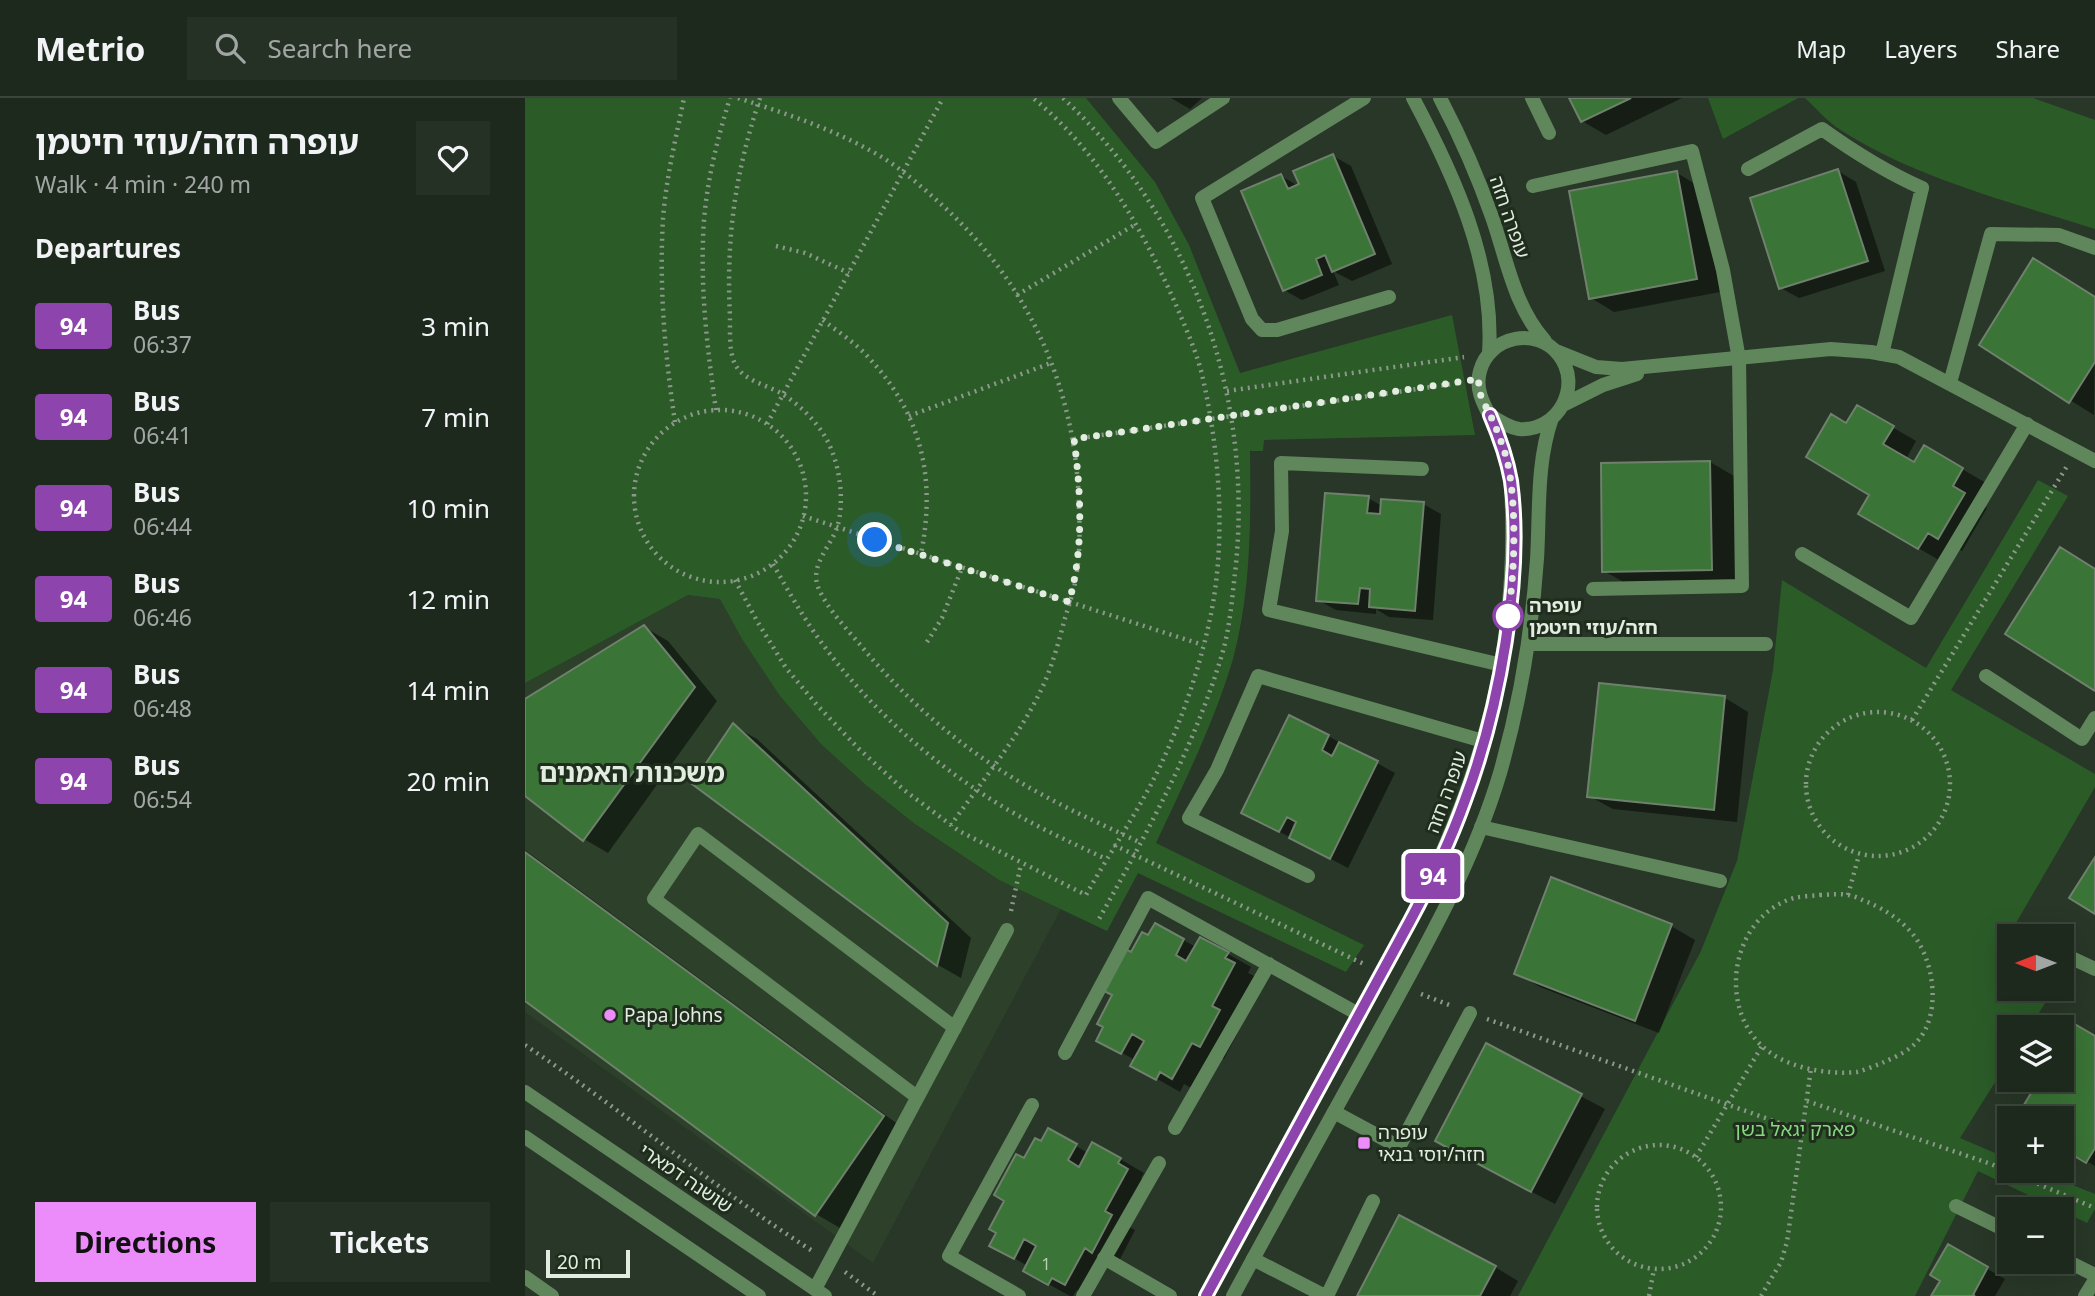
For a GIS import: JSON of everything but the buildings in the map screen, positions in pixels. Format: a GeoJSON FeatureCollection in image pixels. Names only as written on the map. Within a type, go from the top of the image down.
{"type":"FeatureCollection","features":[{"type":"Feature","properties":{"kind":"street"},"geometry":{"type":"LineString","coordinates":[[1119,98],[1156,142],[1223,98]]}},
{"type":"Feature","properties":{"kind":"street"},"geometry":{"type":"LineString","coordinates":[[1364,98],[1202,198],[1252,319],[1262,330],[1277,330],[1389,297]]}},
{"type":"Feature","properties":{"kind":"street"},"geometry":{"type":"LineString","coordinates":[[1413,98],[1451,179],[1481,262],[1489,307],[1489,353]]}},
{"type":"Feature","properties":{"kind":"street","name":"עופרה חזה"},"geometry":{"type":"LineString","coordinates":[[1440,98],[1491,216],[1522,308],[1534,328],[1551,347]]}},
{"type":"Feature","properties":{"kind":"street"},"geometry":{"type":"LineString","coordinates":[[1532,98],[1549,132]]}},
{"type":"Feature","properties":{"kind":"street"},"geometry":{"type":"LineString","coordinates":[[1748,169],[1822,129],[1854,153],[1922,188],[1882,354]]}},
{"type":"Feature","properties":{"kind":"street"},"geometry":{"type":"LineString","coordinates":[[1533,186],[1692,151],[1723,270],[1739,359],[1742,586],[1593,589]]}},
{"type":"Feature","properties":{"kind":"street"},"geometry":{"type":"LineString","coordinates":[[1950,383],[1991,234],[2059,235],[2095,248]]}},
{"type":"Feature","properties":{"kind":"street"},"geometry":{"type":"LineString","coordinates":[[1552,418],[1534,427],[1518,429],[1503,424],[1490,415],[1478,386],[1479,372],[1489,353],[1507,340],[1521,337],[1535,339],[1596,366],[1622,369],[1831,349],[1899,357],[2095,461]]}},
{"type":"Feature","properties":{"kind":"street"},"geometry":{"type":"LineString","coordinates":[[1233,1296],[1442,914],[1481,827],[1499,776],[1529,644],[1537,558],[1540,474],[1546,436],[1552,418],[1567,396],[1569,381],[1566,366],[1551,347]]}},
{"type":"Feature","properties":{"kind":"street"},"geometry":{"type":"LineString","coordinates":[[1563,405],[1603,385],[1659,367]]}},
{"type":"Feature","properties":{"kind":"street","name":"עופרה חזה"},"geometry":{"type":"LineString","coordinates":[[1206,1296],[1383,973],[1440,861],[1466,799],[1501,665],[1513,573],[1512,500],[1507,461],[1490,415]]}},
{"type":"Feature","properties":{"kind":"street"},"geometry":{"type":"LineString","coordinates":[[1801,554],[1911,618],[2027,424]]}},
{"type":"Feature","properties":{"kind":"street"},"geometry":{"type":"LineString","coordinates":[[1423,469],[1281,463],[1282,531],[1269,610],[1501,665]]}},
{"type":"Feature","properties":{"kind":"street"},"geometry":{"type":"LineString","coordinates":[[1529,644],[1766,644]]}},
{"type":"Feature","properties":{"kind":"street"},"geometry":{"type":"LineString","coordinates":[[1308,876],[1189,818],[1217,770],[1258,676],[1483,741]]}},
{"type":"Feature","properties":{"kind":"street"},"geometry":{"type":"LineString","coordinates":[[1986,676],[2083,739],[2095,718]]}},
{"type":"Feature","properties":{"kind":"street"},"geometry":{"type":"LineString","coordinates":[[1481,827],[1720,881]]}},
{"type":"Feature","properties":{"kind":"street"},"geometry":{"type":"LineString","coordinates":[[917,1097],[654,899],[698,834],[955,1028]]}},
{"type":"Feature","properties":{"kind":"street"},"geometry":{"type":"LineString","coordinates":[[1065,1053],[1148,898],[1360,1015]]}},
{"type":"Feature","properties":{"kind":"street"},"geometry":{"type":"LineString","coordinates":[[820,1293],[829,1262],[1007,930]]}},
{"type":"Feature","properties":{"kind":"street"},"geometry":{"type":"LineString","coordinates":[[2074,959],[2095,969]]}},
{"type":"Feature","properties":{"kind":"street"},"geometry":{"type":"LineString","coordinates":[[1175,1128],[1269,964]]}},
{"type":"Feature","properties":{"kind":"street"},"geometry":{"type":"LineString","coordinates":[[1334,1112],[1399,1147],[1470,1013]]}},
{"type":"Feature","properties":{"kind":"street","name":"שושנה דמארי"},"geometry":{"type":"LineString","coordinates":[[525,1092],[820,1293]]}},
{"type":"Feature","properties":{"kind":"street"},"geometry":{"type":"LineString","coordinates":[[1019,1296],[949,1256],[1032,1105]]}},
{"type":"Feature","properties":{"kind":"street"},"geometry":{"type":"LineString","coordinates":[[525,1137],[759,1296]]}},
{"type":"Feature","properties":{"kind":"street"},"geometry":{"type":"LineString","coordinates":[[1083,1296],[1159,1163]]}},
{"type":"Feature","properties":{"kind":"street"},"geometry":{"type":"LineString","coordinates":[[1253,1259],[1326,1296],[1373,1201]]}},
{"type":"Feature","properties":{"kind":"street"},"geometry":{"type":"LineString","coordinates":[[1956,1206],[1997,1226]]}},
{"type":"Feature","properties":{"kind":"street"},"geometry":{"type":"LineString","coordinates":[[1104,1258],[1170,1296]]}},
{"type":"Feature","properties":{"kind":"street"},"geometry":{"type":"LineString","coordinates":[[2074,1265],[2095,1277],[2085,1296]]}},
{"type":"Feature","properties":{"kind":"street"},"geometry":{"type":"LineString","coordinates":[[525,1277],[552,1296]]}},
{"type":"Feature","properties":{"kind":"path"},"geometry":{"type":"LineString","coordinates":[[675,422],[664,348],[661,274],[663,217],[684,98]]}},
{"type":"Feature","properties":{"kind":"path"},"geometry":{"type":"LineString","coordinates":[[716,411],[707,345],[703,237],[709,186],[730,98]]}},
{"type":"Feature","properties":{"kind":"path"},"geometry":{"type":"LineString","coordinates":[[738,98],[797,117],[839,135],[881,156],[918,184],[958,220],[994,259],[1042,340],[1061,386],[1074,439],[1079,474],[1080,528],[1076,576],[1061,635],[1042,688],[951,825]]}},
{"type":"Feature","properties":{"kind":"path"},"geometry":{"type":"LineString","coordinates":[[760,98],[738,173],[730,225],[728,273],[731,341],[735,364],[748,377],[783,394],[810,416],[827,440],[839,470],[837,527],[816,570],[818,586],[838,618],[912,701],[950,735],[1040,794],[1141,844]]}},
{"type":"Feature","properties":{"kind":"path"},"geometry":{"type":"LineString","coordinates":[[767,424],[943,98]]}},
{"type":"Feature","properties":{"kind":"path"},"geometry":{"type":"LineString","coordinates":[[735,580],[786,668],[858,748],[904,790],[951,825],[1086,895],[1162,762],[1189,690],[1203,645],[1218,572],[1218,501],[1203,377],[1155,257],[1122,200],[1088,155],[1033,98]]}},
{"type":"Feature","properties":{"kind":"path"},"geometry":{"type":"LineString","coordinates":[[1063,98],[1113,153],[1147,199],[1174,245],[1202,305],[1222,364],[1232,416],[1238,470],[1238,544],[1223,649],[1208,696],[1156,817],[1099,919]]}},
{"type":"Feature","properties":{"kind":"path"},"geometry":{"type":"LineString","coordinates":[[1017,295],[1136,224]]}},
{"type":"Feature","properties":{"kind":"path"},"geometry":{"type":"LineString","coordinates":[[776,246],[805,253],[849,273]]}},
{"type":"Feature","properties":{"kind":"path"},"geometry":{"type":"LineString","coordinates":[[823,320],[868,356],[896,390],[917,431],[927,485],[926,527],[921,554]]}},
{"type":"Feature","properties":{"kind":"path"},"geometry":{"type":"LineString","coordinates":[[1227,391],[1489,353]]}},
{"type":"Feature","properties":{"kind":"path"},"geometry":{"type":"LineString","coordinates":[[909,416],[1051,363]]}},
{"type":"Feature","properties":{"kind":"path"},"geometry":{"type":"LineString","coordinates":[[1074,439],[1479,379]]}},
{"type":"Feature","properties":{"kind":"path"},"geometry":{"type":"LineString","coordinates":[[728,410],[755,416],[778,432],[795,453],[805,479],[805,509],[797,537],[773,564],[754,575],[726,582],[697,579],[670,566],[650,545],[638,519],[634,492],[640,465],[654,440],[675,422],[700,412],[716,411],[728,410]]}},
{"type":"Feature","properties":{"kind":"path"},"geometry":{"type":"LineString","coordinates":[[1912,720],[2076,450]]}},
{"type":"Feature","properties":{"kind":"path"},"geometry":{"type":"LineString","coordinates":[[803,516],[1203,645]]}},
{"type":"Feature","properties":{"kind":"path"},"geometry":{"type":"LineString","coordinates":[[773,564],[815,634],[874,703],[906,735],[976,789],[1044,829],[1106,859]]}},
{"type":"Feature","properties":{"kind":"path"},"geometry":{"type":"LineString","coordinates":[[927,642],[942,618],[962,568]]}},
{"type":"Feature","properties":{"kind":"path"},"geometry":{"type":"LineString","coordinates":[[1889,712],[1912,720],[1930,734],[1943,754],[1950,776],[1948,800],[1940,821],[1925,839],[1905,852],[1882,857],[1859,855],[1837,845],[1820,828],[1808,806],[1805,782],[1810,758],[1823,737],[1842,721],[1864,713],[1889,712]]}},
{"type":"Feature","properties":{"kind":"path"},"geometry":{"type":"LineString","coordinates":[[1114,845],[1383,973]]}},
{"type":"Feature","properties":{"kind":"path"},"geometry":{"type":"LineString","coordinates":[[1848,895],[1859,855]]}},
{"type":"Feature","properties":{"kind":"path"},"geometry":{"type":"LineString","coordinates":[[1007,930],[1021,863]]}},
{"type":"Feature","properties":{"kind":"path"},"geometry":{"type":"LineString","coordinates":[[1848,895],[1876,906],[1896,918],[1916,939],[1929,967],[1933,997],[1928,1024],[1912,1047],[1859,1072],[1823,1072],[1782,1060],[1762,1046],[1745,1022],[1736,989],[1736,970],[1742,946],[1755,924],[1772,909],[1793,898],[1848,895]]}},
{"type":"Feature","properties":{"kind":"path"},"geometry":{"type":"LineString","coordinates":[[1403,988],[1803,1131]]}},
{"type":"Feature","properties":{"kind":"path"},"geometry":{"type":"LineString","coordinates":[[525,1045],[588,1087],[667,1149],[784,1233],[878,1296]]}},
{"type":"Feature","properties":{"kind":"path"},"geometry":{"type":"LineString","coordinates":[[1696,1157],[1762,1046]]}},
{"type":"Feature","properties":{"kind":"path"},"geometry":{"type":"LineString","coordinates":[[1761,1296],[1781,1262],[1787,1242],[1811,1068]]}},
{"type":"Feature","properties":{"kind":"path"},"geometry":{"type":"LineString","coordinates":[[1807,1101],[1979,1160],[2095,1208]]}},
{"type":"Feature","properties":{"kind":"path"},"geometry":{"type":"LineString","coordinates":[[1668,1144],[1689,1151],[1706,1165],[1717,1183],[1722,1204],[1720,1224],[1711,1242],[1697,1256],[1680,1266],[1654,1269],[1641,1267],[1623,1258],[1609,1244],[1600,1227],[1596,1207],[1600,1186],[1610,1167],[1627,1153],[1647,1145],[1668,1144]]}},
{"type":"Feature","properties":{"kind":"path"},"geometry":{"type":"LineString","coordinates":[[1649,1296],[1654,1269]]}},
{"type":"Feature","properties":{"kind":"shaded area"},"geometry":{"type":"Polygon","coordinates":[[[688,595],[720,599],[742,639],[780,696],[821,744],[867,786],[915,824],[999,880],[1061,909],[873,1263],[525,1012],[525,683],[688,595]]]}},
{"type":"Feature","properties":{"kind":"green space"},"geometry":{"type":"Polygon","coordinates":[[[525,98],[1086,98],[1155,182],[1189,245],[1240,373],[1452,315],[1475,435],[1264,440],[1263,451],[1250,451],[1247,582],[1239,634],[1208,730],[1156,843],[1364,945],[1346,972],[1138,873],[1107,931],[999,880],[915,824],[867,786],[821,744],[780,696],[742,639],[720,599],[688,595],[525,683],[525,98]]]}},
{"type":"Feature","properties":{"kind":"green space"},"geometry":{"type":"Polygon","coordinates":[[[1708,98],[1798,98],[1723,139],[1708,98]]]}},
{"type":"Feature","properties":{"kind":"green space"},"geometry":{"type":"Polygon","coordinates":[[[1805,98],[2033,98],[2095,120],[2095,229],[1962,187],[1897,161],[1836,127],[1805,98]]]}},
{"type":"Feature","properties":{"kind":"green space","name":"פארק יגאל בשן"},"geometry":{"type":"Polygon","coordinates":[[[2038,480],[2068,496],[1951,690],[2095,774],[2095,787],[2015,924],[1997,924],[1997,1001],[2046,1001],[2038,1015],[1997,1015],[1997,1079],[1960,1138],[1997,1154],[1997,1180],[1978,1171],[1915,1296],[1518,1296],[1701,951],[1737,861],[1773,670],[1782,580],[1926,668],[2038,480]]]}},
{"type":"Feature","properties":{"kind":"green space","name":"פארק יגאל בשן"},"geometry":{"type":"Polygon","coordinates":[[[2003,1183],[2068,1183],[2095,1194],[2095,1209],[2087,1223],[2074,1217],[2074,1197],[2032,1197],[2003,1183]]]}},
{"type":"Feature","properties":{"kind":"bus line","name":"94"},"geometry":{"type":"LineString","coordinates":[[1206,1296],[1410,921],[1440,861],[1476,768],[1504,653],[1513,573],[1511,482],[1507,461],[1490,415]]}},
{"type":"Feature","properties":{"kind":"place","name":"עופרה חזה/עוזי חיטמן"},"geometry":{"type":"Point","coordinates":[1508,616]}},
{"type":"Feature","properties":{"kind":"place","name":"Papa Johns"},"geometry":{"type":"Point","coordinates":[610,1015]}},
{"type":"Feature","properties":{"kind":"place","name":"עופרה חזה/יוסי בנאי"},"geometry":{"type":"Point","coordinates":[1364,1143]}},
{"type":"Feature","properties":{"kind":"district","name":"משכנות האמנים"},"geometry":{"type":"Point","coordinates":[632,773]}},
{"type":"Feature","properties":{"kind":"route"},"geometry":{"type":"LineString","coordinates":[[875,540],[1069,602],[1076,576],[1080,528],[1079,474],[1074,439],[1479,379],[1482,401],[1499,436],[1511,482],[1513,573],[1508,616]]}}]}
